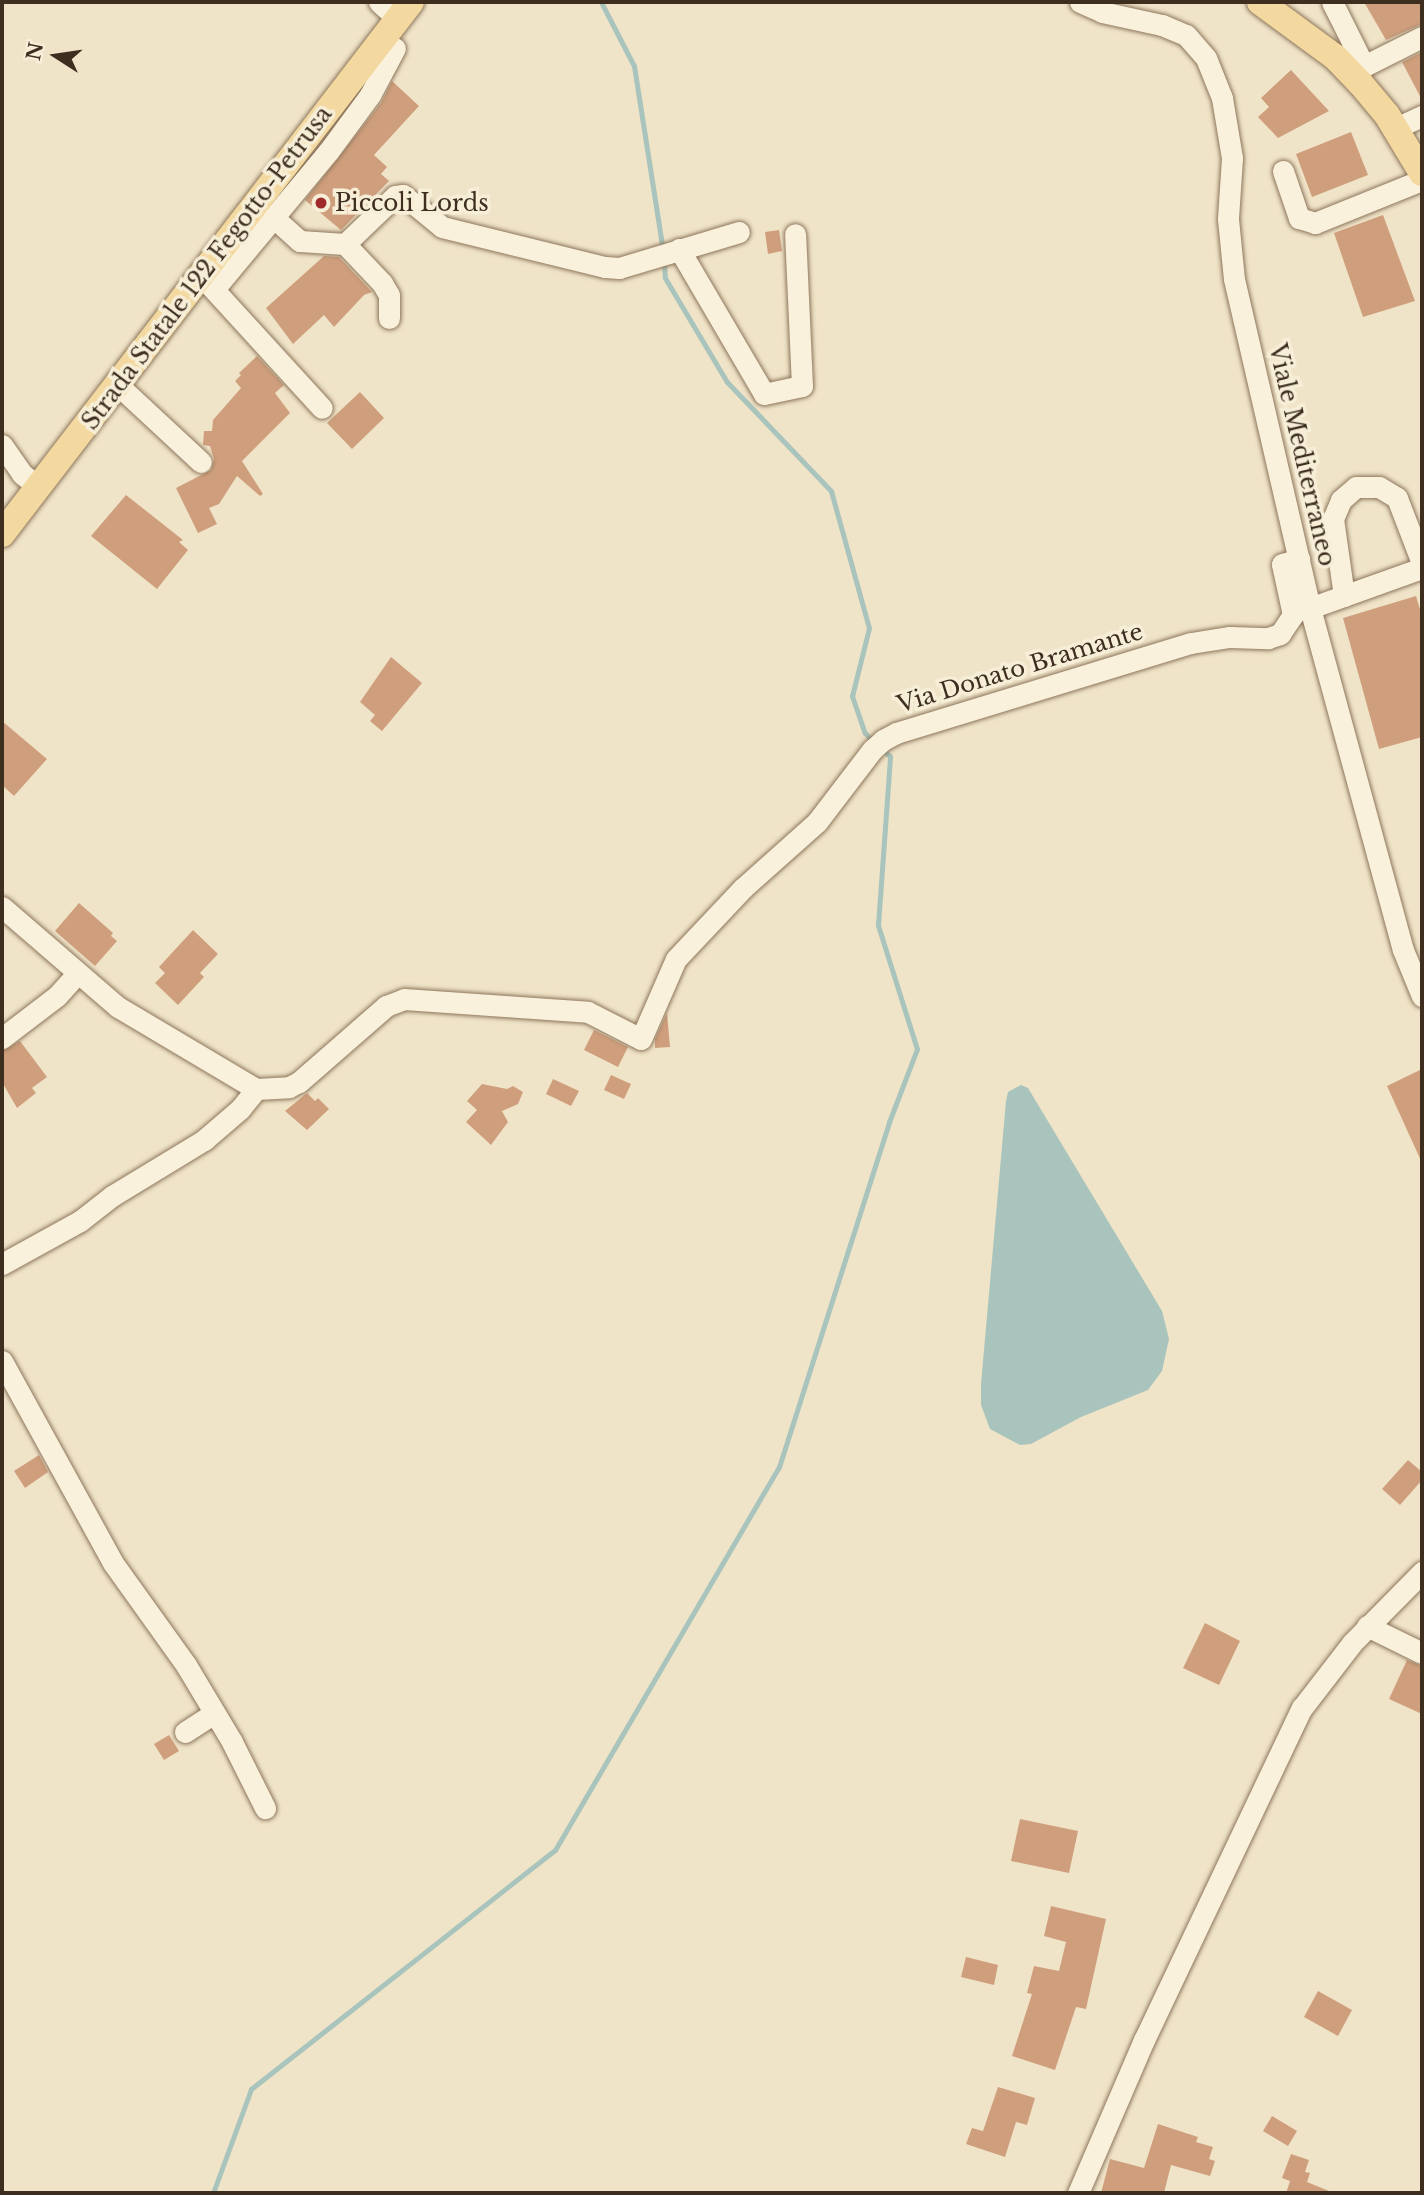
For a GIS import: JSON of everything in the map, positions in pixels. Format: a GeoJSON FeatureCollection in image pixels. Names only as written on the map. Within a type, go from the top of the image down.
{"type":"FeatureCollection","features":[{"type":"Feature","properties":{"kind":"main road"},"geometry":{"type":"LineString","coordinates":[[1260,2],[1357,69],[1422,173]]}},
{"type":"Feature","properties":{"kind":"main road","name":"Strada Statale 122 Fegotto-Petrusa"},"geometry":{"type":"LineString","coordinates":[[2,534],[21,476],[118,385],[208,282],[396,7]]}},
{"type":"Feature","properties":{"kind":"street","name":"Viale Mediterraneo"},"geometry":{"type":"LineString","coordinates":[[1080,2],[1102,12],[1175,29],[1186,35],[1206,58],[1222,98],[1232,158],[1228,219],[1234,279],[1310,608],[1403,950],[1422,996]]}},
{"type":"Feature","properties":{"kind":"street"},"geometry":{"type":"LineString","coordinates":[[1332,2],[1357,69],[1422,37]]}},
{"type":"Feature","properties":{"kind":"street"},"geometry":{"type":"LineString","coordinates":[[322,408],[208,282],[273,218],[362,106],[395,48]]}},
{"type":"Feature","properties":{"kind":"street"},"geometry":{"type":"LineString","coordinates":[[1396,128],[1422,116]]}},
{"type":"Feature","properties":{"kind":"street"},"geometry":{"type":"LineString","coordinates":[[1283,171],[1299,218],[1315,223],[1422,180]]}},
{"type":"Feature","properties":{"kind":"street"},"geometry":{"type":"LineString","coordinates":[[345,244],[399,195],[411,199],[442,227],[605,267],[633,266],[679,249],[739,232]]}},
{"type":"Feature","properties":{"kind":"street"},"geometry":{"type":"LineString","coordinates":[[273,218],[300,241],[345,244],[382,283],[389,295],[389,318]]}},
{"type":"Feature","properties":{"kind":"street"},"geometry":{"type":"LineString","coordinates":[[679,249],[764,394],[802,386],[795,234]]}},
{"type":"Feature","properties":{"kind":"street"},"geometry":{"type":"LineString","coordinates":[[118,385],[201,462]]}},
{"type":"Feature","properties":{"kind":"street"},"geometry":{"type":"LineString","coordinates":[[2,445],[21,476]]}},
{"type":"Feature","properties":{"kind":"street"},"geometry":{"type":"LineString","coordinates":[[1310,608],[1343,596],[1422,566],[1397,498],[1379,487],[1356,487],[1341,500],[1334,519],[1343,596]]}},
{"type":"Feature","properties":{"kind":"street","name":"Via Donato Bramante"},"geometry":{"type":"LineString","coordinates":[[256,1089],[289,1087],[299,1082],[386,1006],[404,999],[588,1012],[641,1039],[676,959],[743,888],[817,822],[872,750],[883,740],[896,733],[1191,643],[1280,634],[1293,615],[1282,564],[1299,559]]}},
{"type":"Feature","properties":{"kind":"street"},"geometry":{"type":"LineString","coordinates":[[2,906],[118,1007],[256,1089],[240,1109],[204,1140],[112,1196],[80,1221],[2,1264]]}},
{"type":"Feature","properties":{"kind":"street"},"geometry":{"type":"LineString","coordinates":[[2,1038],[57,996],[78,974]]}},
{"type":"Feature","properties":{"kind":"street"},"geometry":{"type":"LineString","coordinates":[[2,1361],[113,1563],[186,1665],[265,1808]]}},
{"type":"Feature","properties":{"kind":"street"},"geometry":{"type":"LineString","coordinates":[[1078,2193],[1144,2040],[1288,1735],[1319,1683],[1367,1626],[1422,1572]]}},
{"type":"Feature","properties":{"kind":"street"},"geometry":{"type":"LineString","coordinates":[[1367,1626],[1422,1653]]}},
{"type":"Feature","properties":{"kind":"street"},"geometry":{"type":"LineString","coordinates":[[185,1732],[214,1713]]}},
{"type":"Feature","properties":{"kind":"water"},"geometry":{"type":"Polygon","coordinates":[[[1021,1085],[1028,1088],[1162,1311],[1169,1339],[1162,1371],[1148,1390],[1081,1417],[1031,1444],[1020,1445],[990,1429],[981,1405],[981,1384],[1006,1101],[1008,1092],[1021,1085]]]}},
{"type":"Feature","properties":{"kind":"building"},"geometry":{"type":"Polygon","coordinates":[[[1364,2],[1422,2],[1422,24],[1386,40],[1364,2]]]}},
{"type":"Feature","properties":{"kind":"building"},"geometry":{"type":"Polygon","coordinates":[[[1422,52],[1422,100],[1402,62],[1422,52]]]}},
{"type":"Feature","properties":{"kind":"building"},"geometry":{"type":"Polygon","coordinates":[[[1291,70],[1329,111],[1278,138],[1258,117],[1269,107],[1261,98],[1291,70]]]}},
{"type":"Feature","properties":{"kind":"building"},"geometry":{"type":"Polygon","coordinates":[[[392,81],[419,106],[374,155],[387,167],[381,174],[389,181],[341,230],[305,200],[381,103],[392,81]]]}},
{"type":"Feature","properties":{"kind":"building"},"geometry":{"type":"Polygon","coordinates":[[[1351,132],[1368,175],[1312,197],[1296,154],[1351,132]]]}},
{"type":"Feature","properties":{"kind":"building"},"geometry":{"type":"Polygon","coordinates":[[[1383,215],[1415,301],[1363,317],[1334,233],[1383,215]]]}},
{"type":"Feature","properties":{"kind":"building"},"geometry":{"type":"Polygon","coordinates":[[[779,230],[782,251],[768,254],[765,232],[779,230]]]}},
{"type":"Feature","properties":{"kind":"building"},"geometry":{"type":"Polygon","coordinates":[[[324,256],[339,257],[372,292],[364,295],[334,327],[324,315],[293,344],[266,308],[324,256]]]}},
{"type":"Feature","properties":{"kind":"building"},"geometry":{"type":"Polygon","coordinates":[[[257,356],[284,385],[275,393],[290,413],[242,461],[263,494],[260,496],[237,476],[219,504],[209,508],[217,524],[198,533],[176,488],[211,470],[214,459],[210,446],[203,445],[204,431],[212,431],[213,420],[241,388],[235,381],[241,375],[239,373],[257,356]]]}},
{"type":"Feature","properties":{"kind":"building"},"geometry":{"type":"Polygon","coordinates":[[[360,392],[384,418],[352,449],[327,423],[360,392]]]}},
{"type":"Feature","properties":{"kind":"building"},"geometry":{"type":"Polygon","coordinates":[[[126,495],[183,540],[179,542],[188,550],[157,589],[91,536],[126,495]]]}},
{"type":"Feature","properties":{"kind":"building"},"geometry":{"type":"Polygon","coordinates":[[[1416,596],[1422,616],[1422,737],[1379,749],[1343,618],[1416,596]]]}},
{"type":"Feature","properties":{"kind":"building"},"geometry":{"type":"Polygon","coordinates":[[[391,657],[422,683],[382,731],[370,721],[375,715],[360,702],[391,657]]]}},
{"type":"Feature","properties":{"kind":"building"},"geometry":{"type":"Polygon","coordinates":[[[2,721],[47,759],[14,796],[2,785],[2,721]]]}},
{"type":"Feature","properties":{"kind":"building"},"geometry":{"type":"Polygon","coordinates":[[[79,903],[113,933],[111,936],[117,941],[95,966],[55,931],[79,903]]]}},
{"type":"Feature","properties":{"kind":"building"},"geometry":{"type":"Polygon","coordinates":[[[193,930],[218,954],[200,973],[204,977],[178,1005],[155,983],[165,973],[159,967],[193,930]]]}},
{"type":"Feature","properties":{"kind":"building"},"geometry":{"type":"Polygon","coordinates":[[[667,1013],[670,1047],[655,1048],[655,1039],[667,1013]]]}},
{"type":"Feature","properties":{"kind":"building"},"geometry":{"type":"Polygon","coordinates":[[[594,1030],[628,1047],[618,1067],[584,1050],[594,1030]]]}},
{"type":"Feature","properties":{"kind":"building"},"geometry":{"type":"Polygon","coordinates":[[[20,1041],[47,1077],[32,1088],[36,1093],[17,1108],[2,1082],[2,1051],[20,1041]]]}},
{"type":"Feature","properties":{"kind":"building"},"geometry":{"type":"Polygon","coordinates":[[[1422,1069],[1422,1163],[1387,1086],[1422,1069]]]}},
{"type":"Feature","properties":{"kind":"building"},"geometry":{"type":"Polygon","coordinates":[[[611,1075],[631,1084],[624,1099],[604,1090],[611,1075]]]}},
{"type":"Feature","properties":{"kind":"building"},"geometry":{"type":"Polygon","coordinates":[[[553,1079],[579,1091],[571,1106],[546,1094],[553,1079]]]}},
{"type":"Feature","properties":{"kind":"building"},"geometry":{"type":"Polygon","coordinates":[[[482,1084],[507,1089],[513,1086],[523,1092],[518,1104],[502,1111],[508,1122],[491,1145],[466,1122],[477,1110],[467,1101],[482,1084]]]}},
{"type":"Feature","properties":{"kind":"building"},"geometry":{"type":"Polygon","coordinates":[[[307,1093],[315,1101],[318,1098],[329,1109],[307,1130],[285,1111],[307,1093]]]}},
{"type":"Feature","properties":{"kind":"building"},"geometry":{"type":"Polygon","coordinates":[[[39,1455],[48,1472],[25,1488],[14,1471],[39,1455]]]}},
{"type":"Feature","properties":{"kind":"building"},"geometry":{"type":"Polygon","coordinates":[[[1408,1460],[1422,1472],[1422,1480],[1400,1505],[1382,1489],[1408,1460]]]}},
{"type":"Feature","properties":{"kind":"building"},"geometry":{"type":"Polygon","coordinates":[[[1205,1623],[1240,1641],[1219,1685],[1183,1668],[1205,1623]]]}},
{"type":"Feature","properties":{"kind":"building"},"geometry":{"type":"Polygon","coordinates":[[[1407,1660],[1422,1666],[1422,1714],[1389,1699],[1407,1660]]]}},
{"type":"Feature","properties":{"kind":"building"},"geometry":{"type":"Polygon","coordinates":[[[169,1735],[179,1751],[164,1760],[154,1744],[169,1735]]]}},
{"type":"Feature","properties":{"kind":"building"},"geometry":{"type":"Polygon","coordinates":[[[1020,1819],[1078,1831],[1069,1873],[1011,1861],[1020,1819]]]}},
{"type":"Feature","properties":{"kind":"building"},"geometry":{"type":"Polygon","coordinates":[[[1051,1906],[1106,1919],[1086,2009],[1076,2007],[1055,2070],[1012,2056],[1032,1994],[1027,1993],[1034,1966],[1059,1971],[1066,1942],[1044,1936],[1051,1906]]]}},
{"type":"Feature","properties":{"kind":"building"},"geometry":{"type":"Polygon","coordinates":[[[966,1957],[998,1965],[994,1985],[961,1977],[966,1957]]]}},
{"type":"Feature","properties":{"kind":"building"},"geometry":{"type":"Polygon","coordinates":[[[1318,1991],[1352,2010],[1338,2036],[1304,2017],[1318,1991]]]}},
{"type":"Feature","properties":{"kind":"building"},"geometry":{"type":"Polygon","coordinates":[[[998,2087],[1035,2098],[1027,2125],[1016,2122],[1005,2157],[966,2144],[972,2128],[983,2131],[998,2087]]]}},
{"type":"Feature","properties":{"kind":"building"},"geometry":{"type":"Polygon","coordinates":[[[1272,2116],[1297,2131],[1288,2146],[1263,2131],[1272,2116]]]}},
{"type":"Feature","properties":{"kind":"building"},"geometry":{"type":"Polygon","coordinates":[[[1158,2124],[1198,2137],[1196,2142],[1213,2147],[1209,2159],[1215,2161],[1210,2176],[1171,2165],[1164,2193],[1101,2193],[1110,2159],[1144,2168],[1158,2124]]]}},
{"type":"Feature","properties":{"kind":"building"},"geometry":{"type":"Polygon","coordinates":[[[1291,2154],[1309,2160],[1305,2172],[1310,2173],[1307,2182],[1334,2193],[1286,2193],[1290,2181],[1282,2178],[1291,2154]]]}},
{"type":"Feature","properties":{"kind":"waterway"},"geometry":{"type":"LineString","coordinates":[[601,2],[634,66],[663,251]]}},
{"type":"Feature","properties":{"kind":"waterway"},"geometry":{"type":"LineString","coordinates":[[664,261],[665,278],[727,382],[831,491],[869,628],[852,696],[865,733],[874,742]]}},
{"type":"Feature","properties":{"kind":"waterway"},"geometry":{"type":"LineString","coordinates":[[213,2193],[251,2089],[555,1850],[779,1467],[889,1122],[917,1049],[878,925],[890,756],[881,749]]}},
{"type":"Feature","properties":{"kind":"place","name":"Piccoli Lords"},"geometry":{"type":"Point","coordinates":[321,203]}}]}
